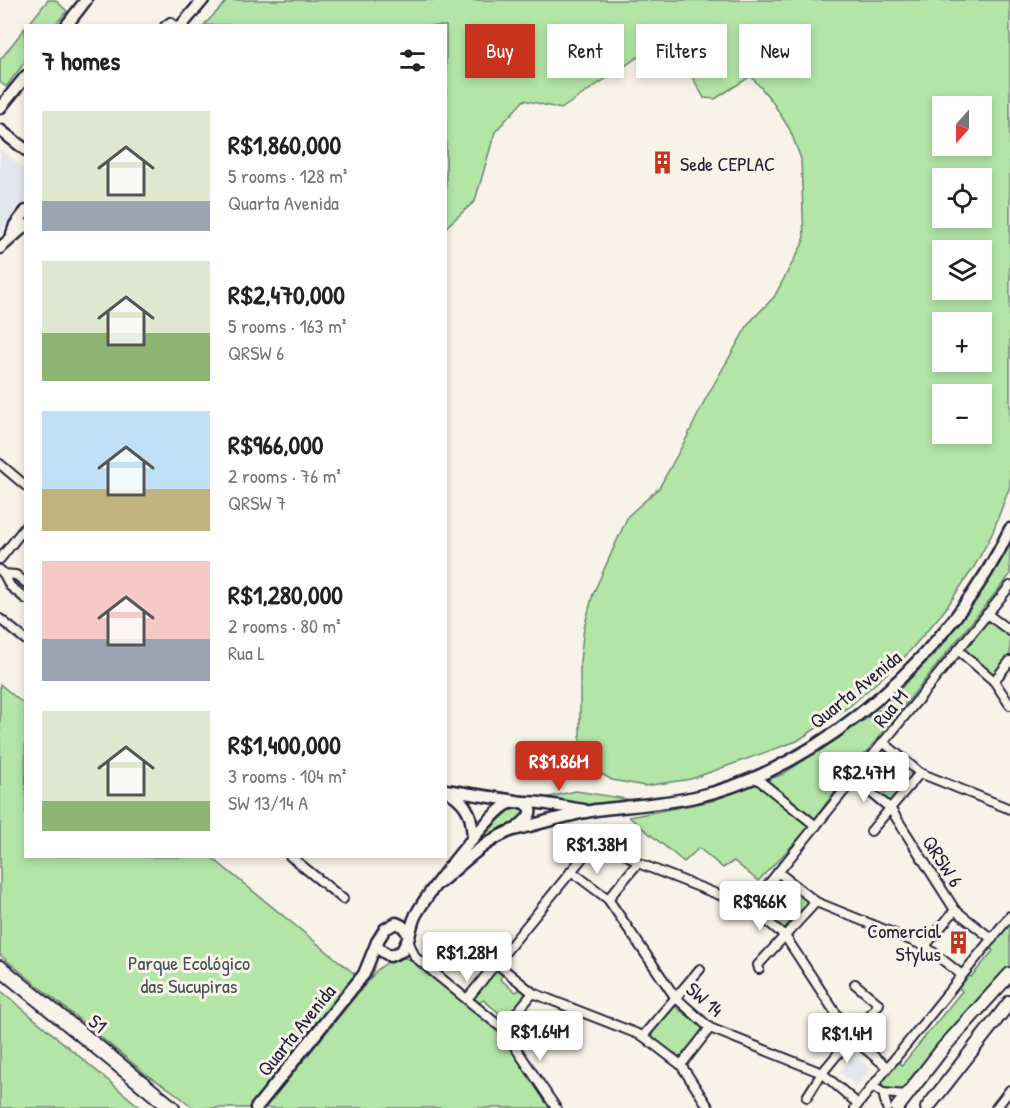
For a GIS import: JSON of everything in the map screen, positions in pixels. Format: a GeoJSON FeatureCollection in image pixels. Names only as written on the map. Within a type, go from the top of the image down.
{"type":"FeatureCollection","features":[{"type":"Feature","properties":{"kind":"highway","name":"S1"},"geometry":{"type":"LineString","coordinates":[[0,968],[172,1108]]}},
{"type":"Feature","properties":{"kind":"main road"},"geometry":{"type":"LineString","coordinates":[[68,24],[86,0]]}},
{"type":"Feature","properties":{"kind":"main road"},"geometry":{"type":"LineString","coordinates":[[182,24],[192,5],[203,0]]}},
{"type":"Feature","properties":{"kind":"main road"},"geometry":{"type":"LineString","coordinates":[[0,108],[24,78]]}},
{"type":"Feature","properties":{"kind":"main road"},"geometry":{"type":"LineString","coordinates":[[0,130],[24,148]]}},
{"type":"Feature","properties":{"kind":"main road"},"geometry":{"type":"LineString","coordinates":[[11,237],[15,225],[24,214]]}},
{"type":"Feature","properties":{"kind":"main road"},"geometry":{"type":"LineString","coordinates":[[0,248],[24,227]]}},
{"type":"Feature","properties":{"kind":"main road","name":"Quarta Avenida"},"geometry":{"type":"LineString","coordinates":[[439,883],[489,843],[508,831],[594,811],[697,796],[755,777],[796,756],[846,724],[904,676],[954,618],[982,578],[1010,529]]}},
{"type":"Feature","properties":{"kind":"main road"},"geometry":{"type":"LineString","coordinates":[[447,790],[522,802],[528,805],[531,811],[529,818],[508,831]]}},
{"type":"Feature","properties":{"kind":"main road"},"geometry":{"type":"LineString","coordinates":[[447,791],[461,800],[469,811],[473,838]]}},
{"type":"Feature","properties":{"kind":"main road","name":"Quarta Avenida"},"geometry":{"type":"LineString","coordinates":[[408,939],[417,912],[486,821],[502,807],[509,803],[522,802],[594,811]]}},
{"type":"Feature","properties":{"kind":"main road","name":"Quarta Avenida"},"geometry":{"type":"LineString","coordinates":[[396,923],[417,912]]}},
{"type":"Feature","properties":{"kind":"main road"},"geometry":{"type":"LineString","coordinates":[[396,923],[408,932],[408,939],[394,955],[379,949],[377,942],[386,928],[396,923]]}},
{"type":"Feature","properties":{"kind":"main road","name":"Quarta Avenida"},"geometry":{"type":"LineString","coordinates":[[256,1108],[364,974],[377,942]]}},
{"type":"Feature","properties":{"kind":"main road","name":"Quarta Avenida"},"geometry":{"type":"LineString","coordinates":[[364,974],[394,955]]}},
{"type":"Feature","properties":{"kind":"main road"},"geometry":{"type":"LineString","coordinates":[[897,1108],[944,1047],[1010,974]]}},
{"type":"Feature","properties":{"kind":"main road"},"geometry":{"type":"LineString","coordinates":[[927,1108],[1010,1002]]}},
{"type":"Feature","properties":{"kind":"main road"},"geometry":{"type":"LineString","coordinates":[[944,1047],[960,1050],[963,1054],[963,1061]]}},
{"type":"Feature","properties":{"kind":"street"},"geometry":{"type":"LineString","coordinates":[[0,464],[24,484]]}},
{"type":"Feature","properties":{"kind":"street"},"geometry":{"type":"LineString","coordinates":[[0,559],[24,529]]}},
{"type":"Feature","properties":{"kind":"street"},"geometry":{"type":"LineString","coordinates":[[2,572],[16,575],[24,581]]}},
{"type":"Feature","properties":{"kind":"street"},"geometry":{"type":"LineString","coordinates":[[2,572],[10,586],[24,597]]}},
{"type":"Feature","properties":{"kind":"street","name":"Rua M"},"geometry":{"type":"LineString","coordinates":[[750,907],[1010,586]]}},
{"type":"Feature","properties":{"kind":"street"},"geometry":{"type":"LineString","coordinates":[[987,614],[1010,631]]}},
{"type":"Feature","properties":{"kind":"street"},"geometry":{"type":"LineString","coordinates":[[0,619],[24,638]]}},
{"type":"Feature","properties":{"kind":"street"},"geometry":{"type":"LineString","coordinates":[[958,650],[994,681],[1010,705]]}},
{"type":"Feature","properties":{"kind":"street"},"geometry":{"type":"LineString","coordinates":[[994,681],[1010,661]]}},
{"type":"Feature","properties":{"kind":"street"},"geometry":{"type":"LineString","coordinates":[[883,742],[920,773],[1010,809]]}},
{"type":"Feature","properties":{"kind":"street"},"geometry":{"type":"LineString","coordinates":[[871,831],[920,773]]}},
{"type":"Feature","properties":{"kind":"street"},"geometry":{"type":"LineString","coordinates":[[755,777],[816,826]]}},
{"type":"Feature","properties":{"kind":"street","name":"QRSW 6"},"geometry":{"type":"LineString","coordinates":[[854,779],[890,808],[955,910],[992,939]]}},
{"type":"Feature","properties":{"kind":"street"},"geometry":{"type":"LineString","coordinates":[[467,999],[601,834],[638,863],[750,907],[785,936],[852,1038],[887,1068]]}},
{"type":"Feature","properties":{"kind":"street"},"geometry":{"type":"LineString","coordinates":[[293,858],[343,899]]}},
{"type":"Feature","properties":{"kind":"street"},"geometry":{"type":"LineString","coordinates":[[608,899],[638,863]]}},
{"type":"Feature","properties":{"kind":"street","name":"SW 14"},"geometry":{"type":"LineString","coordinates":[[571,871],[608,899],[675,997],[710,1028],[822,1073],[856,1106]]}},
{"type":"Feature","properties":{"kind":"street"},"geometry":{"type":"LineString","coordinates":[[778,872],[816,902],[925,946],[962,975]]}},
{"type":"Feature","properties":{"kind":"street"},"geometry":{"type":"LineString","coordinates":[[759,969],[758,965],[816,902]]}},
{"type":"Feature","properties":{"kind":"street","name":"QRSW 6"},"geometry":{"type":"LineString","coordinates":[[925,946],[955,910]]}},
{"type":"Feature","properties":{"kind":"street"},"geometry":{"type":"LineString","coordinates":[[856,1106],[1010,916]]}},
{"type":"Feature","properties":{"kind":"street"},"geometry":{"type":"LineString","coordinates":[[408,939],[415,957],[503,1029],[556,1108]]}},
{"type":"Feature","properties":{"kind":"street"},"geometry":{"type":"LineString","coordinates":[[394,955],[415,957]]}},
{"type":"Feature","properties":{"kind":"street"},"geometry":{"type":"LineString","coordinates":[[496,963],[533,993],[644,1036],[681,1065],[709,1108]]}},
{"type":"Feature","properties":{"kind":"street"},"geometry":{"type":"LineString","coordinates":[[644,1036],[700,969]]}},
{"type":"Feature","properties":{"kind":"street"},"geometry":{"type":"LineString","coordinates":[[807,1097],[822,1073],[879,1004],[855,984]]}},
{"type":"Feature","properties":{"kind":"street"},"geometry":{"type":"LineString","coordinates":[[503,1029],[533,993]]}},
{"type":"Feature","properties":{"kind":"street"},"geometry":{"type":"LineString","coordinates":[[681,1065],[710,1028]]}},
{"type":"Feature","properties":{"kind":"street"},"geometry":{"type":"LineString","coordinates":[[872,1086],[882,1093],[907,1095]]}},
{"type":"Feature","properties":{"kind":"street"},"geometry":{"type":"LineString","coordinates":[[996,1108],[1010,1090]]}},
{"type":"Feature","properties":{"kind":"street"},"geometry":{"type":"LineString","coordinates":[[882,1093],[887,1108]]}},
{"type":"Feature","properties":{"kind":"shaded area"},"geometry":{"type":"Polygon","coordinates":[[[0,148],[24,169],[24,204],[0,233],[0,148]]]}},
{"type":"Feature","properties":{"kind":"shaded area"},"geometry":{"type":"Polygon","coordinates":[[[853,1054],[871,1069],[857,1086],[839,1072],[853,1054]]]}},
{"type":"Feature","properties":{"kind":"green space"},"geometry":{"type":"Polygon","coordinates":[[[48,0],[55,0],[67,11],[56,24],[29,24],[48,0]]]}},
{"type":"Feature","properties":{"kind":"green space"},"geometry":{"type":"Polygon","coordinates":[[[228,0],[1010,0],[1010,486],[992,534],[974,567],[944,611],[902,660],[850,706],[797,741],[691,779],[645,786],[612,780],[589,767],[580,750],[580,661],[584,628],[593,594],[628,516],[659,488],[706,398],[749,323],[774,297],[804,241],[801,159],[790,130],[772,101],[753,78],[811,78],[811,24],[739,24],[739,78],[748,78],[715,99],[704,98],[693,78],[727,78],[727,24],[636,24],[636,58],[624,66],[624,24],[547,24],[547,78],[607,78],[561,109],[524,100],[495,132],[475,201],[447,226],[447,24],[205,24],[228,0]]]}},
{"type":"Feature","properties":{"kind":"green space"},"geometry":{"type":"Polygon","coordinates":[[[24,29],[24,63],[6,87],[0,82],[0,60],[24,29]]]}},
{"type":"Feature","properties":{"kind":"green space"},"geometry":{"type":"Polygon","coordinates":[[[1010,536],[1010,575],[839,786],[805,832],[758,881],[734,861],[723,868],[699,848],[684,862],[629,817],[712,801],[783,774],[881,709],[942,646],[978,596],[1010,536]]]}},
{"type":"Feature","properties":{"kind":"green space"},"geometry":{"type":"Polygon","coordinates":[[[986,622],[992,622],[1010,637],[1010,655],[994,673],[988,672],[965,652],[964,648],[986,622]]]}},
{"type":"Feature","properties":{"kind":"green space","name":"Parque Ecológico das Sucupiras"},"geometry":{"type":"Polygon","coordinates":[[[0,684],[24,704],[24,858],[212,858],[356,975],[248,1108],[194,1108],[146,1074],[0,955],[0,684]]]}},
{"type":"Feature","properties":{"kind":"green space"},"geometry":{"type":"Polygon","coordinates":[[[883,750],[889,753],[886,759],[902,772],[908,768],[911,774],[892,800],[888,802],[882,797],[885,793],[869,780],[865,784],[860,778],[883,750]]]}},
{"type":"Feature","properties":{"kind":"green space"},"geometry":{"type":"Polygon","coordinates":[[[576,791],[633,800],[580,806],[546,800],[549,797],[576,791]]]}},
{"type":"Feature","properties":{"kind":"green space"},"geometry":{"type":"Polygon","coordinates":[[[520,808],[527,812],[519,822],[495,833],[461,862],[479,836],[493,821],[510,810],[520,808]]]}},
{"type":"Feature","properties":{"kind":"green space"},"geometry":{"type":"Polygon","coordinates":[[[776,879],[782,879],[806,899],[806,906],[783,931],[756,908],[776,879]]]}},
{"type":"Feature","properties":{"kind":"green space"},"geometry":{"type":"Polygon","coordinates":[[[1010,922],[1010,971],[937,1046],[902,1089],[897,1091],[885,1089],[882,1084],[884,1077],[897,1061],[902,1065],[962,991],[958,987],[967,975],[971,977],[993,951],[990,947],[1010,922]]]}},
{"type":"Feature","properties":{"kind":"green space"},"geometry":{"type":"Polygon","coordinates":[[[402,957],[414,961],[498,1030],[551,1108],[265,1108],[377,970],[389,961],[402,957]]]}},
{"type":"Feature","properties":{"kind":"green space"},"geometry":{"type":"Polygon","coordinates":[[[497,970],[503,973],[500,979],[516,992],[522,988],[526,994],[503,1022],[496,1019],[499,1013],[483,1000],[478,1004],[474,999],[497,970]]]}},
{"type":"Feature","properties":{"kind":"green space"},"geometry":{"type":"Polygon","coordinates":[[[0,990],[141,1108],[0,1108],[0,990]]]}},
{"type":"Feature","properties":{"kind":"green space"},"geometry":{"type":"Polygon","coordinates":[[[673,1005],[701,1026],[703,1031],[679,1059],[653,1040],[652,1031],[673,1005]]]}},
{"type":"Feature","properties":{"kind":"place","name":"Sede CEPLAC"},"geometry":{"type":"Point","coordinates":[662,163]}},
{"type":"Feature","properties":{"kind":"place","name":"Comercial Stylus"},"geometry":{"type":"Point","coordinates":[959,942]}}]}
